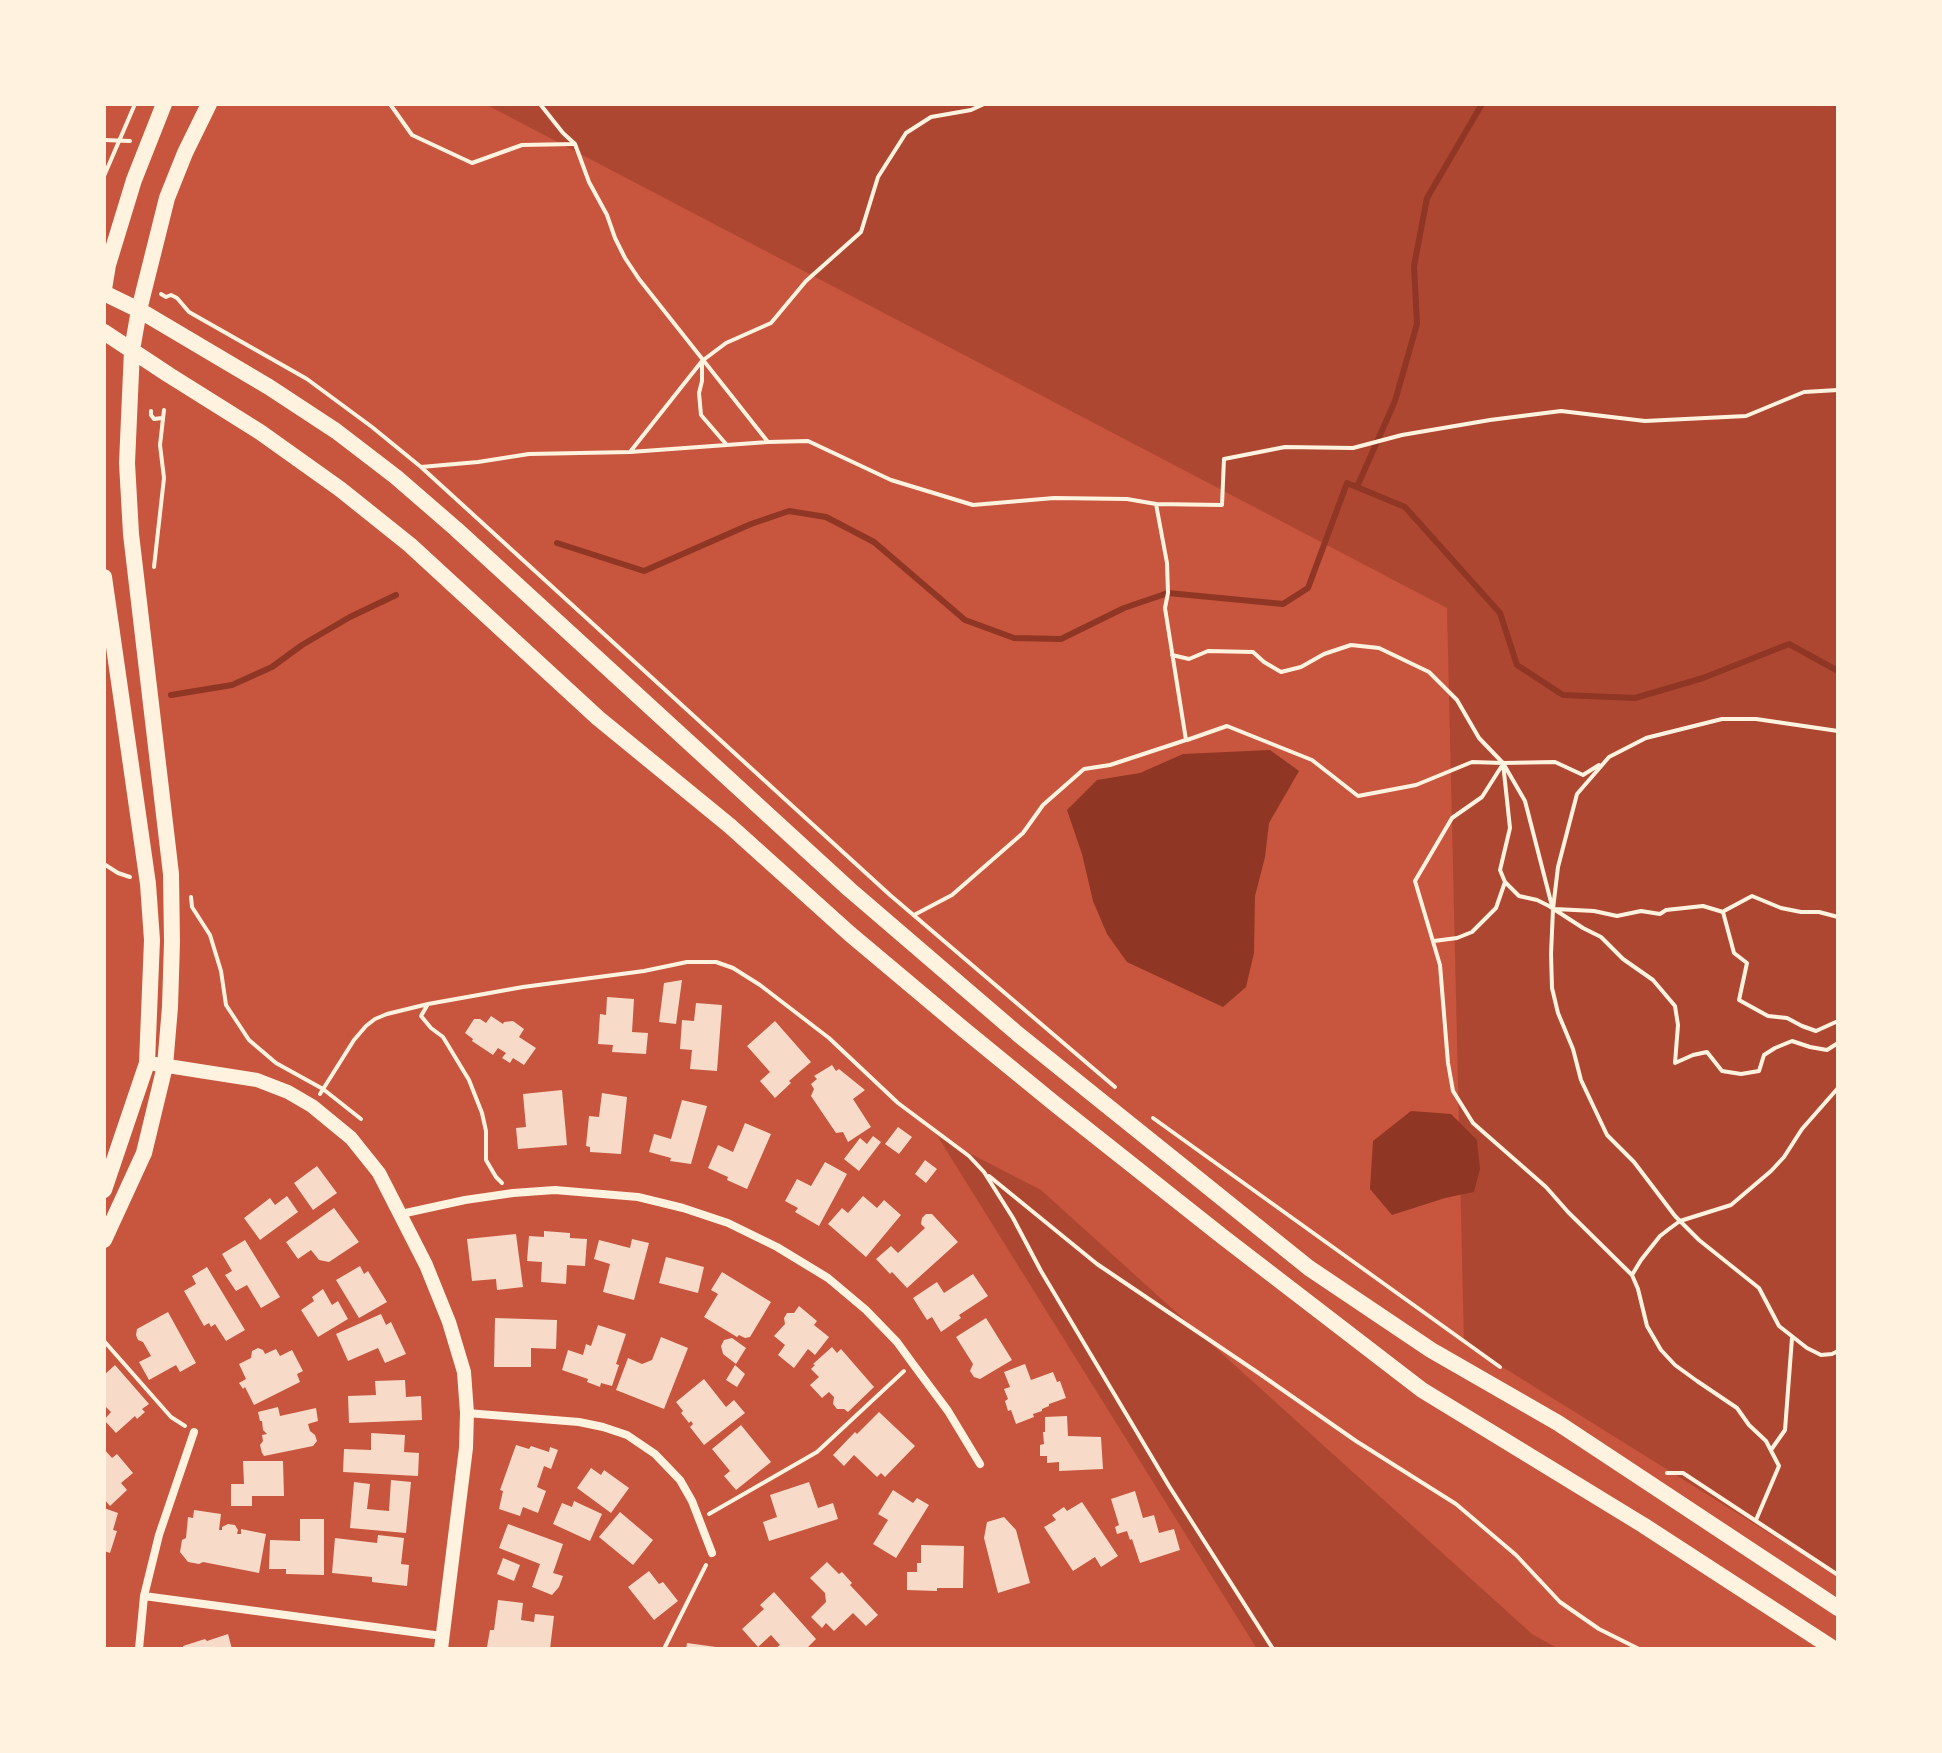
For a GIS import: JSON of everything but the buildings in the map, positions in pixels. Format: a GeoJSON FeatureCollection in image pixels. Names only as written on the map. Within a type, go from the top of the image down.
{"type":"FeatureCollection","features":[{"type":"Feature","properties":{"kind":"main road"},"geometry":{"type":"LineString","coordinates":[[164,104],[122,217],[104,291],[269,387],[336,431],[396,477],[849,889],[1019,1035],[1309,1268],[1431,1350],[1558,1423],[1838,1608]]}},
{"type":"Feature","properties":{"kind":"main road"},"geometry":{"type":"LineString","coordinates":[[104,1240],[144,1153],[165,1066],[172,942],[171,874],[131,534],[127,463],[132,350],[144,285],[167,198],[209,104]]}},
{"type":"Feature","properties":{"kind":"main road"},"geometry":{"type":"LineString","coordinates":[[104,332],[260,432],[399,536],[598,718],[730,826],[850,934],[962,1028],[1199,1218],[1422,1390],[1643,1525],[1834,1649]]}},
{"type":"Feature","properties":{"kind":"main road"},"geometry":{"type":"LineString","coordinates":[[104,577],[148,884],[152,940],[147,1063],[104,1190]]}},
{"type":"Feature","properties":{"kind":"street"},"geometry":{"type":"LineString","coordinates":[[144,1596],[442,1643],[466,1448],[467,1413],[464,1372],[449,1322],[426,1265],[379,1173],[351,1138],[312,1106],[257,1080],[147,1063]]}},
{"type":"Feature","properties":{"kind":"street"},"geometry":{"type":"LineString","coordinates":[[401,1214],[465,1200],[555,1190],[638,1197],[728,1223],[777,1247],[828,1278],[866,1310],[897,1342],[948,1411],[980,1464]]}},
{"type":"Feature","properties":{"kind":"street"},"geometry":{"type":"LineString","coordinates":[[467,1413],[579,1422],[627,1435],[655,1454],[687,1490],[712,1553]]}},
{"type":"Feature","properties":{"kind":"street"},"geometry":{"type":"LineString","coordinates":[[139,1649],[144,1596],[159,1535],[194,1432]]}},
{"type":"Feature","properties":{"kind":"path"},"geometry":{"type":"LineString","coordinates":[[104,176],[135,104]]}},
{"type":"Feature","properties":{"kind":"path"},"geometry":{"type":"LineString","coordinates":[[390,104],[412,135],[472,163],[522,145],[575,144]]}},
{"type":"Feature","properties":{"kind":"path"},"geometry":{"type":"LineString","coordinates":[[540,104],[575,144],[589,182],[625,258],[650,295],[768,442]]}},
{"type":"Feature","properties":{"kind":"path"},"geometry":{"type":"LineString","coordinates":[[630,452],[702,361],[726,343],[771,323],[806,281],[861,232],[878,177],[906,133],[931,117],[971,110],[984,104]]}},
{"type":"Feature","properties":{"kind":"path"},"geometry":{"type":"LineString","coordinates":[[104,140],[149,142]]}},
{"type":"Feature","properties":{"kind":"path"},"geometry":{"type":"LineString","coordinates":[[144,285],[166,297],[171,295],[177,298],[189,312],[307,379],[421,467],[914,915],[1116,1087]]}},
{"type":"Feature","properties":{"kind":"path"},"geometry":{"type":"LineString","coordinates":[[702,361],[699,393],[701,415],[727,445]]}},
{"type":"Feature","properties":{"kind":"path"},"geometry":{"type":"LineString","coordinates":[[421,467],[529,454],[630,452],[808,441],[891,480],[973,505],[1054,498],[1222,505],[1224,459],[1285,447],[1353,448],[1402,435],[1475,422],[1561,411],[1645,421],[1746,416],[1804,392],[1838,390]]}},
{"type":"Feature","properties":{"kind":"path"},"geometry":{"type":"LineString","coordinates":[[151,411],[154,419],[166,418],[164,410],[163,412],[161,428],[160,445],[164,478],[155,580]]}},
{"type":"Feature","properties":{"kind":"path"},"geometry":{"type":"LineString","coordinates":[[1156,504],[1167,563],[1165,608],[1186,740]]}},
{"type":"Feature","properties":{"kind":"path"},"geometry":{"type":"LineString","coordinates":[[1172,655],[1189,659],[1208,651],[1253,652],[1281,672],[1301,667],[1324,654],[1351,645],[1379,648],[1429,672],[1457,700],[1479,738],[1503,763],[1525,801],[1553,909]]}},
{"type":"Feature","properties":{"kind":"path"},"geometry":{"type":"LineString","coordinates":[[1838,731],[1756,719],[1722,719],[1646,738],[1609,757],[1577,794],[1558,867],[1551,954],[1552,988],[1558,1013],[1573,1049],[1581,1080],[1607,1135],[1634,1162],[1680,1221],[1709,1250],[1759,1288],[1779,1326],[1792,1338],[1821,1355],[1838,1351]]}},
{"type":"Feature","properties":{"kind":"path"},"geometry":{"type":"LineString","coordinates":[[914,915],[952,895],[1023,833],[1043,805],[1084,769],[1110,765],[1227,726],[1312,760],[1358,796],[1416,785],[1472,762],[1555,762],[1583,775],[1605,761]]}},
{"type":"Feature","properties":{"kind":"path"},"geometry":{"type":"LineString","coordinates":[[1503,763],[1510,828],[1500,870],[1505,882],[1519,896],[1537,900],[1601,937],[1623,959],[1653,980],[1675,1006],[1678,1025],[1675,1063],[1707,1052],[1722,1071],[1741,1074],[1759,1071],[1764,1055],[1792,1041],[1827,1050],[1838,1043]]}},
{"type":"Feature","properties":{"kind":"path"},"geometry":{"type":"LineString","coordinates":[[1503,763],[1482,797],[1452,818],[1415,881],[1440,965],[1453,1091],[1473,1123],[1546,1187],[1632,1275],[1647,1326],[1661,1350],[1675,1365],[1737,1408],[1766,1441],[1779,1466],[1756,1520]]}},
{"type":"Feature","properties":{"kind":"path"},"geometry":{"type":"LineString","coordinates":[[104,864],[118,873],[148,884]]}},
{"type":"Feature","properties":{"kind":"path"},"geometry":{"type":"LineString","coordinates":[[1434,941],[1472,932],[1496,908],[1505,882]]}},
{"type":"Feature","properties":{"kind":"path"},"geometry":{"type":"LineString","coordinates":[[190,893],[192,907],[210,935],[221,971],[226,1005],[249,1040],[276,1063],[323,1089],[361,1119]]}},
{"type":"Feature","properties":{"kind":"path"},"geometry":{"type":"LineString","coordinates":[[1553,909],[1594,911],[1617,916],[1641,911],[1660,914],[1666,910],[1703,906],[1723,912],[1752,896],[1781,908],[1838,917]]}},
{"type":"Feature","properties":{"kind":"path"},"geometry":{"type":"LineString","coordinates":[[1723,912],[1734,953],[1747,963],[1739,1000],[1768,1016],[1787,1018],[1816,1031],[1838,1021]]}},
{"type":"Feature","properties":{"kind":"path"},"geometry":{"type":"LineString","coordinates":[[312,1106],[354,1040],[366,1026],[387,1014],[523,987],[644,971],[687,962],[725,964],[760,985],[829,1038],[898,1103],[969,1156],[984,1172],[1097,1264],[1356,1441],[1456,1504],[1516,1555],[1560,1602],[1599,1629],[1639,1649]]}},
{"type":"Feature","properties":{"kind":"path"},"geometry":{"type":"LineString","coordinates":[[428,1004],[421,1016],[443,1037],[469,1080],[486,1131],[486,1160],[496,1177],[513,1193]]}},
{"type":"Feature","properties":{"kind":"path"},"geometry":{"type":"LineString","coordinates":[[1632,1275],[1660,1236],[1680,1221],[1731,1205],[1746,1194],[1784,1157],[1802,1129],[1838,1088]]}},
{"type":"Feature","properties":{"kind":"path"},"geometry":{"type":"LineString","coordinates":[[1152,1117],[1511,1375]]}},
{"type":"Feature","properties":{"kind":"path"},"geometry":{"type":"LineString","coordinates":[[984,1172],[1169,1486],[1273,1649]]}},
{"type":"Feature","properties":{"kind":"path"},"geometry":{"type":"LineString","coordinates":[[1770,1450],[1785,1430],[1792,1338]]}},
{"type":"Feature","properties":{"kind":"path"},"geometry":{"type":"LineString","coordinates":[[104,1341],[171,1417],[194,1432]]}},
{"type":"Feature","properties":{"kind":"path"},"geometry":{"type":"LineString","coordinates":[[700,1519],[817,1452],[913,1364]]}},
{"type":"Feature","properties":{"kind":"path"},"geometry":{"type":"LineString","coordinates":[[1660,1473],[1683,1473],[1838,1575]]}},
{"type":"Feature","properties":{"kind":"path"},"geometry":{"type":"LineString","coordinates":[[664,1649],[712,1553]]}},
{"type":"Feature","properties":{"kind":"shaded area"},"geometry":{"type":"Polygon","coordinates":[[[485,104],[1838,104],[1838,1576],[1464,1343],[1447,608],[485,104]]]}},
{"type":"Feature","properties":{"kind":"shaded area"},"geometry":{"type":"Polygon","coordinates":[[[1270,750],[1299,771],[1269,823],[1265,857],[1255,896],[1254,953],[1246,987],[1223,1007],[1127,962],[1107,934],[1093,901],[1067,810],[1097,780],[1140,773],[1183,754],[1270,750]]]}},
{"type":"Feature","properties":{"kind":"shaded area"},"geometry":{"type":"Polygon","coordinates":[[[1411,1111],[1451,1114],[1477,1140],[1480,1169],[1474,1192],[1392,1215],[1370,1189],[1373,1141],[1411,1111]]]}},
{"type":"Feature","properties":{"kind":"shaded area"},"geometry":{"type":"Polygon","coordinates":[[[938,1137],[1041,1190],[1532,1634],[1559,1649],[1257,1649],[938,1137]]]}},
{"type":"Feature","properties":{"kind":"waterway"},"geometry":{"type":"LineString","coordinates":[[1357,487],[1395,401],[1417,324],[1414,266],[1427,198],[1482,104]]}},
{"type":"Feature","properties":{"kind":"waterway"},"geometry":{"type":"LineString","coordinates":[[557,543],[644,571],[751,524],[789,511],[826,517],[874,542],[965,620],[1014,638],[1061,639],[1124,608],[1168,593],[1283,604],[1308,588],[1347,483],[1405,507],[1500,613],[1517,665],[1563,695],[1635,698],[1703,678],[1789,644],[1838,671]]}},
{"type":"Feature","properties":{"kind":"waterway"},"geometry":{"type":"LineString","coordinates":[[171,695],[232,685],[272,667],[350,617],[396,595]]}}]}
